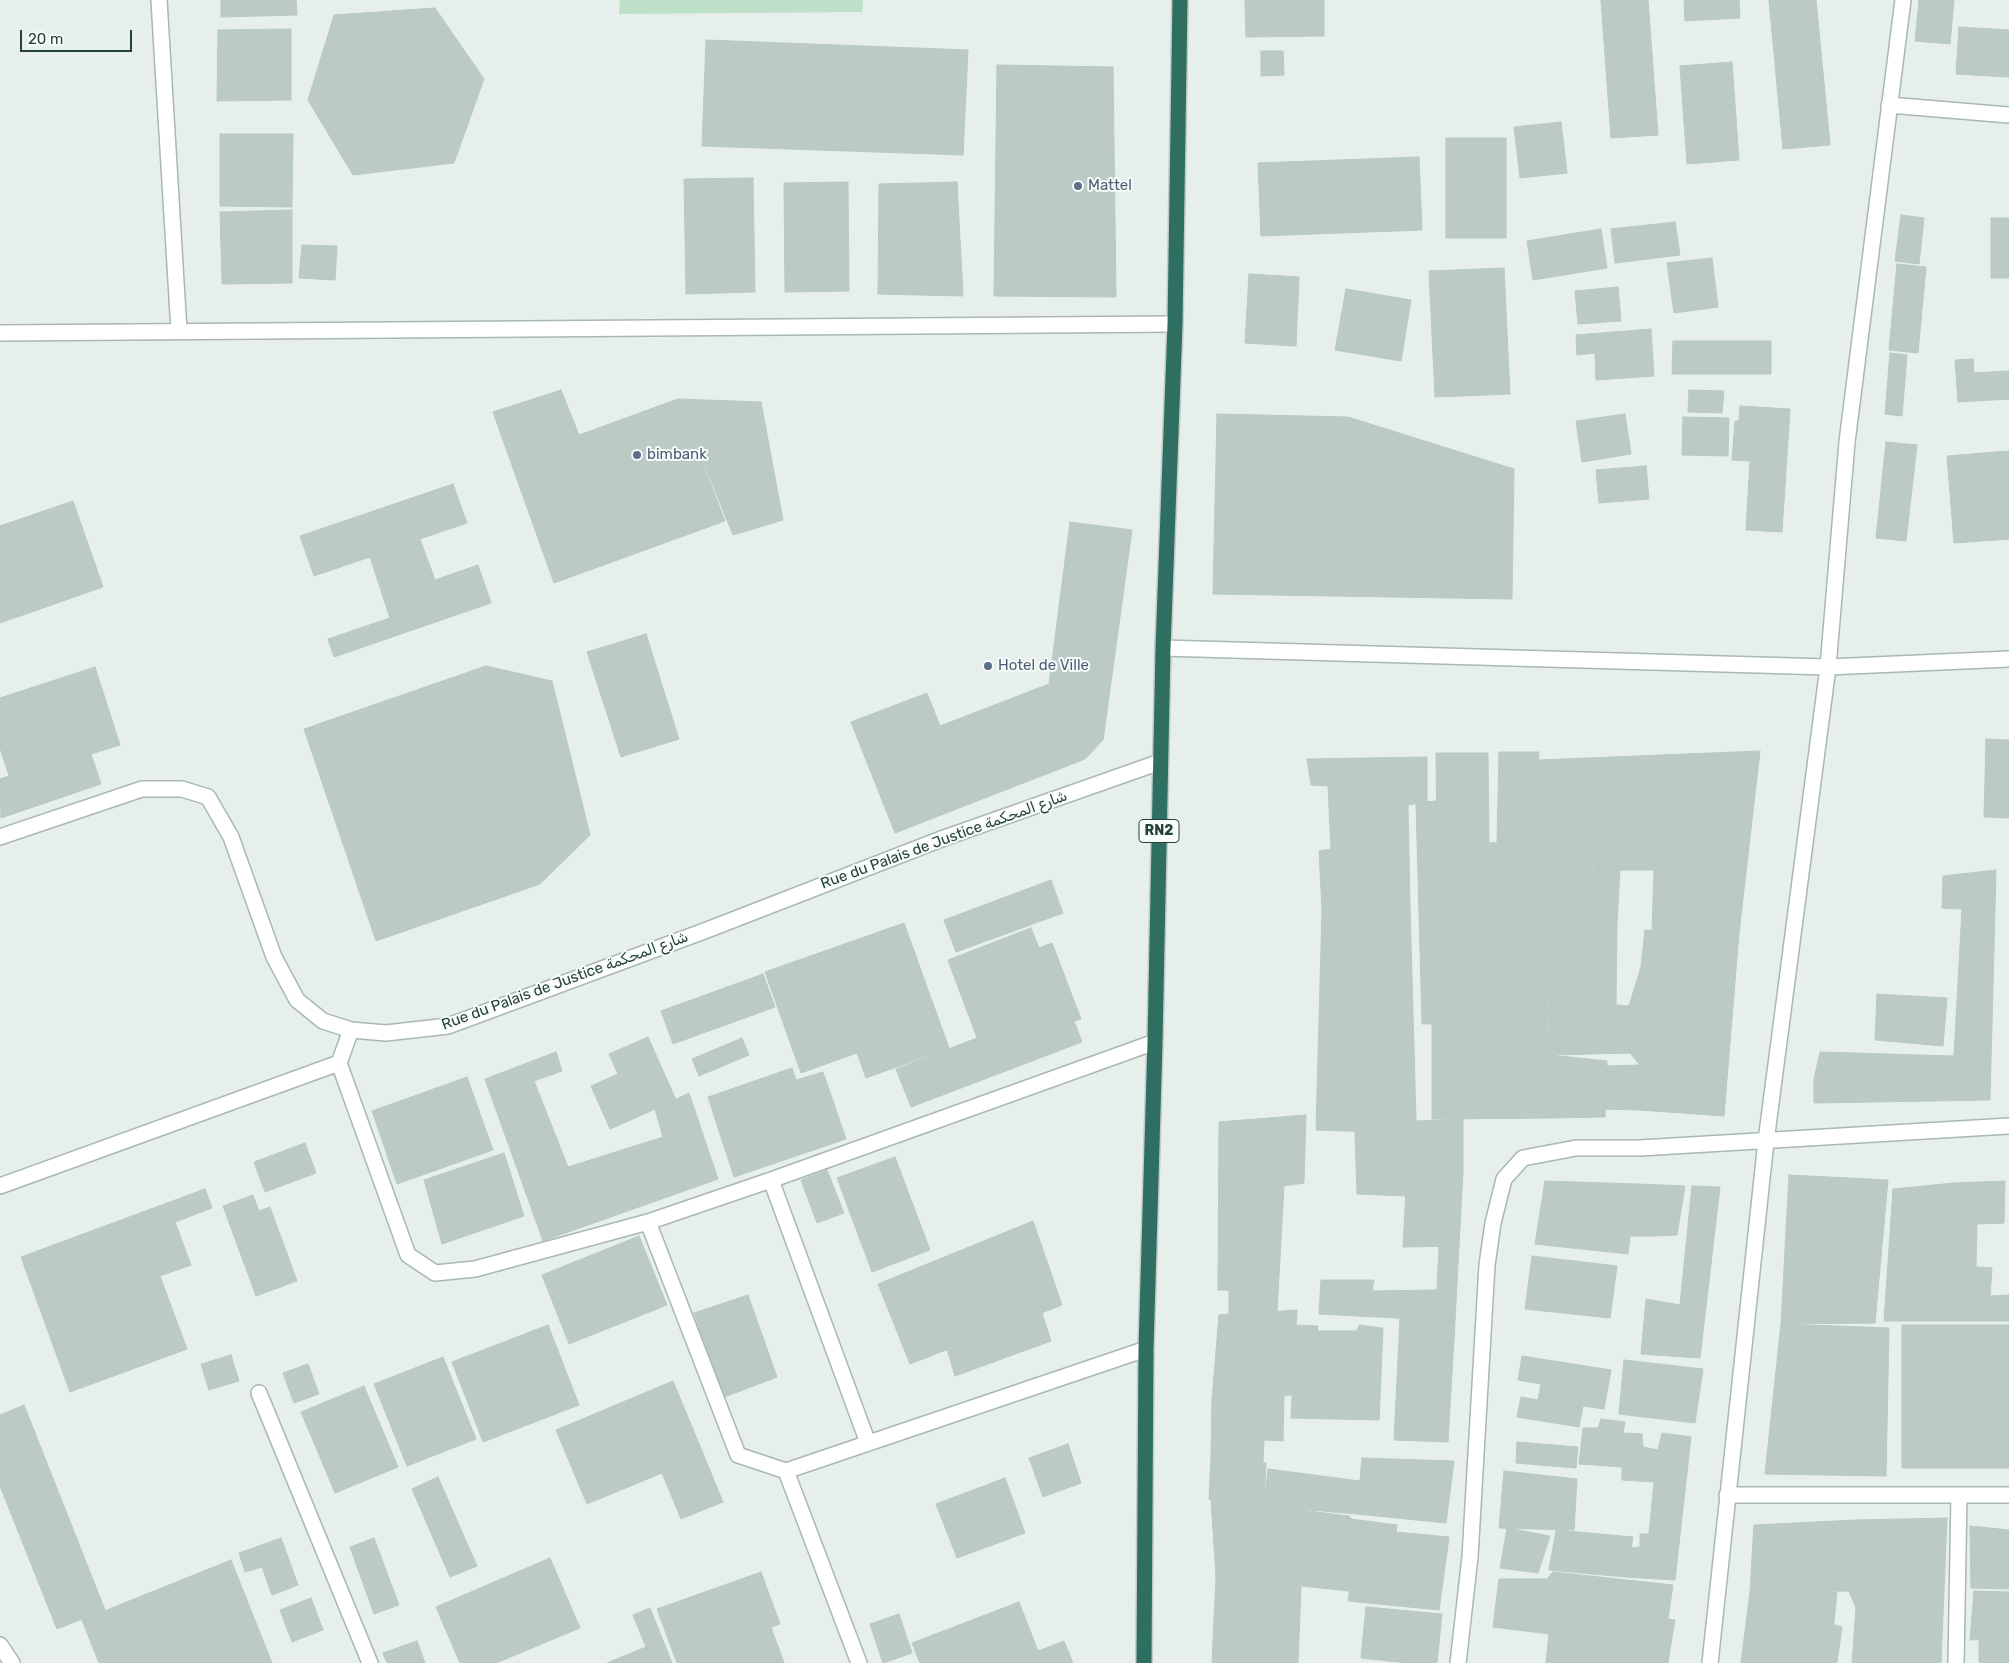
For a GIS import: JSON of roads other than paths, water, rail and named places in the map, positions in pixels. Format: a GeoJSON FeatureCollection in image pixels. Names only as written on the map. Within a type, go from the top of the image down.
{"type":"FeatureCollection","features":[{"type":"Feature","properties":{"kind":"highway","name":"RN2"},"geometry":{"type":"LineString","coordinates":[[1144,1663],[1146,1349],[1156,1042],[1163,648],[1175,324],[1180,0]]}},
{"type":"Feature","properties":{"kind":"street"},"geometry":{"type":"LineString","coordinates":[[159,0],[179,331]]}},
{"type":"Feature","properties":{"kind":"street"},"geometry":{"type":"LineString","coordinates":[[1710,1663],[1766,1140],[1828,667],[1847,442],[1903,0]]}},
{"type":"Feature","properties":{"kind":"street"},"geometry":{"type":"LineString","coordinates":[[1889,105],[2009,116]]}},
{"type":"Feature","properties":{"kind":"street"},"geometry":{"type":"LineString","coordinates":[[0,333],[1175,324]]}},
{"type":"Feature","properties":{"kind":"street"},"geometry":{"type":"LineString","coordinates":[[1163,648],[1828,667],[2009,659]]}},
{"type":"Feature","properties":{"kind":"street","name":"Rue du Palais de Justice شارع المحكمة"},"geometry":{"type":"LineString","coordinates":[[0,837],[142,789],[182,789],[208,798],[231,837],[274,957],[297,1000],[323,1020],[351,1030],[386,1033],[448,1026],[707,930],[944,838],[1160,762]]}},
{"type":"Feature","properties":{"kind":"street"},"geometry":{"type":"LineString","coordinates":[[351,1030],[339,1063],[408,1255],[435,1272],[475,1269],[648,1222],[1156,1042]]}},
{"type":"Feature","properties":{"kind":"street"},"geometry":{"type":"LineString","coordinates":[[0,1186],[339,1063]]}},
{"type":"Feature","properties":{"kind":"street"},"geometry":{"type":"LineString","coordinates":[[1458,1663],[1470,1557],[1487,1265],[1493,1223],[1504,1179],[1523,1158],[1576,1148],[1640,1148],[2009,1126]]}},
{"type":"Feature","properties":{"kind":"street"},"geometry":{"type":"LineString","coordinates":[[771,1180],[868,1443]]}},
{"type":"Feature","properties":{"kind":"street"},"geometry":{"type":"LineString","coordinates":[[648,1222],[738,1456],[786,1471],[1146,1349]]}},
{"type":"Feature","properties":{"kind":"street"},"geometry":{"type":"LineString","coordinates":[[258,1393],[370,1663]]}},
{"type":"Feature","properties":{"kind":"street"},"geometry":{"type":"LineString","coordinates":[[786,1471],[859,1663]]}},
{"type":"Feature","properties":{"kind":"street"},"geometry":{"type":"LineString","coordinates":[[1727,1495],[2009,1494]]}},
{"type":"Feature","properties":{"kind":"street"},"geometry":{"type":"LineString","coordinates":[[1956,1663],[1959,1495]]}},
{"type":"Feature","properties":{"kind":"street"},"geometry":{"type":"LineString","coordinates":[[0,1645],[12,1663]]}},
{"type":"Feature","properties":{"kind":"place","name":"Mattel"},"geometry":{"type":"Point","coordinates":[1078,186]}},
{"type":"Feature","properties":{"kind":"place","name":"bimbank"},"geometry":{"type":"Point","coordinates":[637,455]}},
{"type":"Feature","properties":{"kind":"place","name":"Hotel de Ville"},"geometry":{"type":"Point","coordinates":[988,666]}}]}
